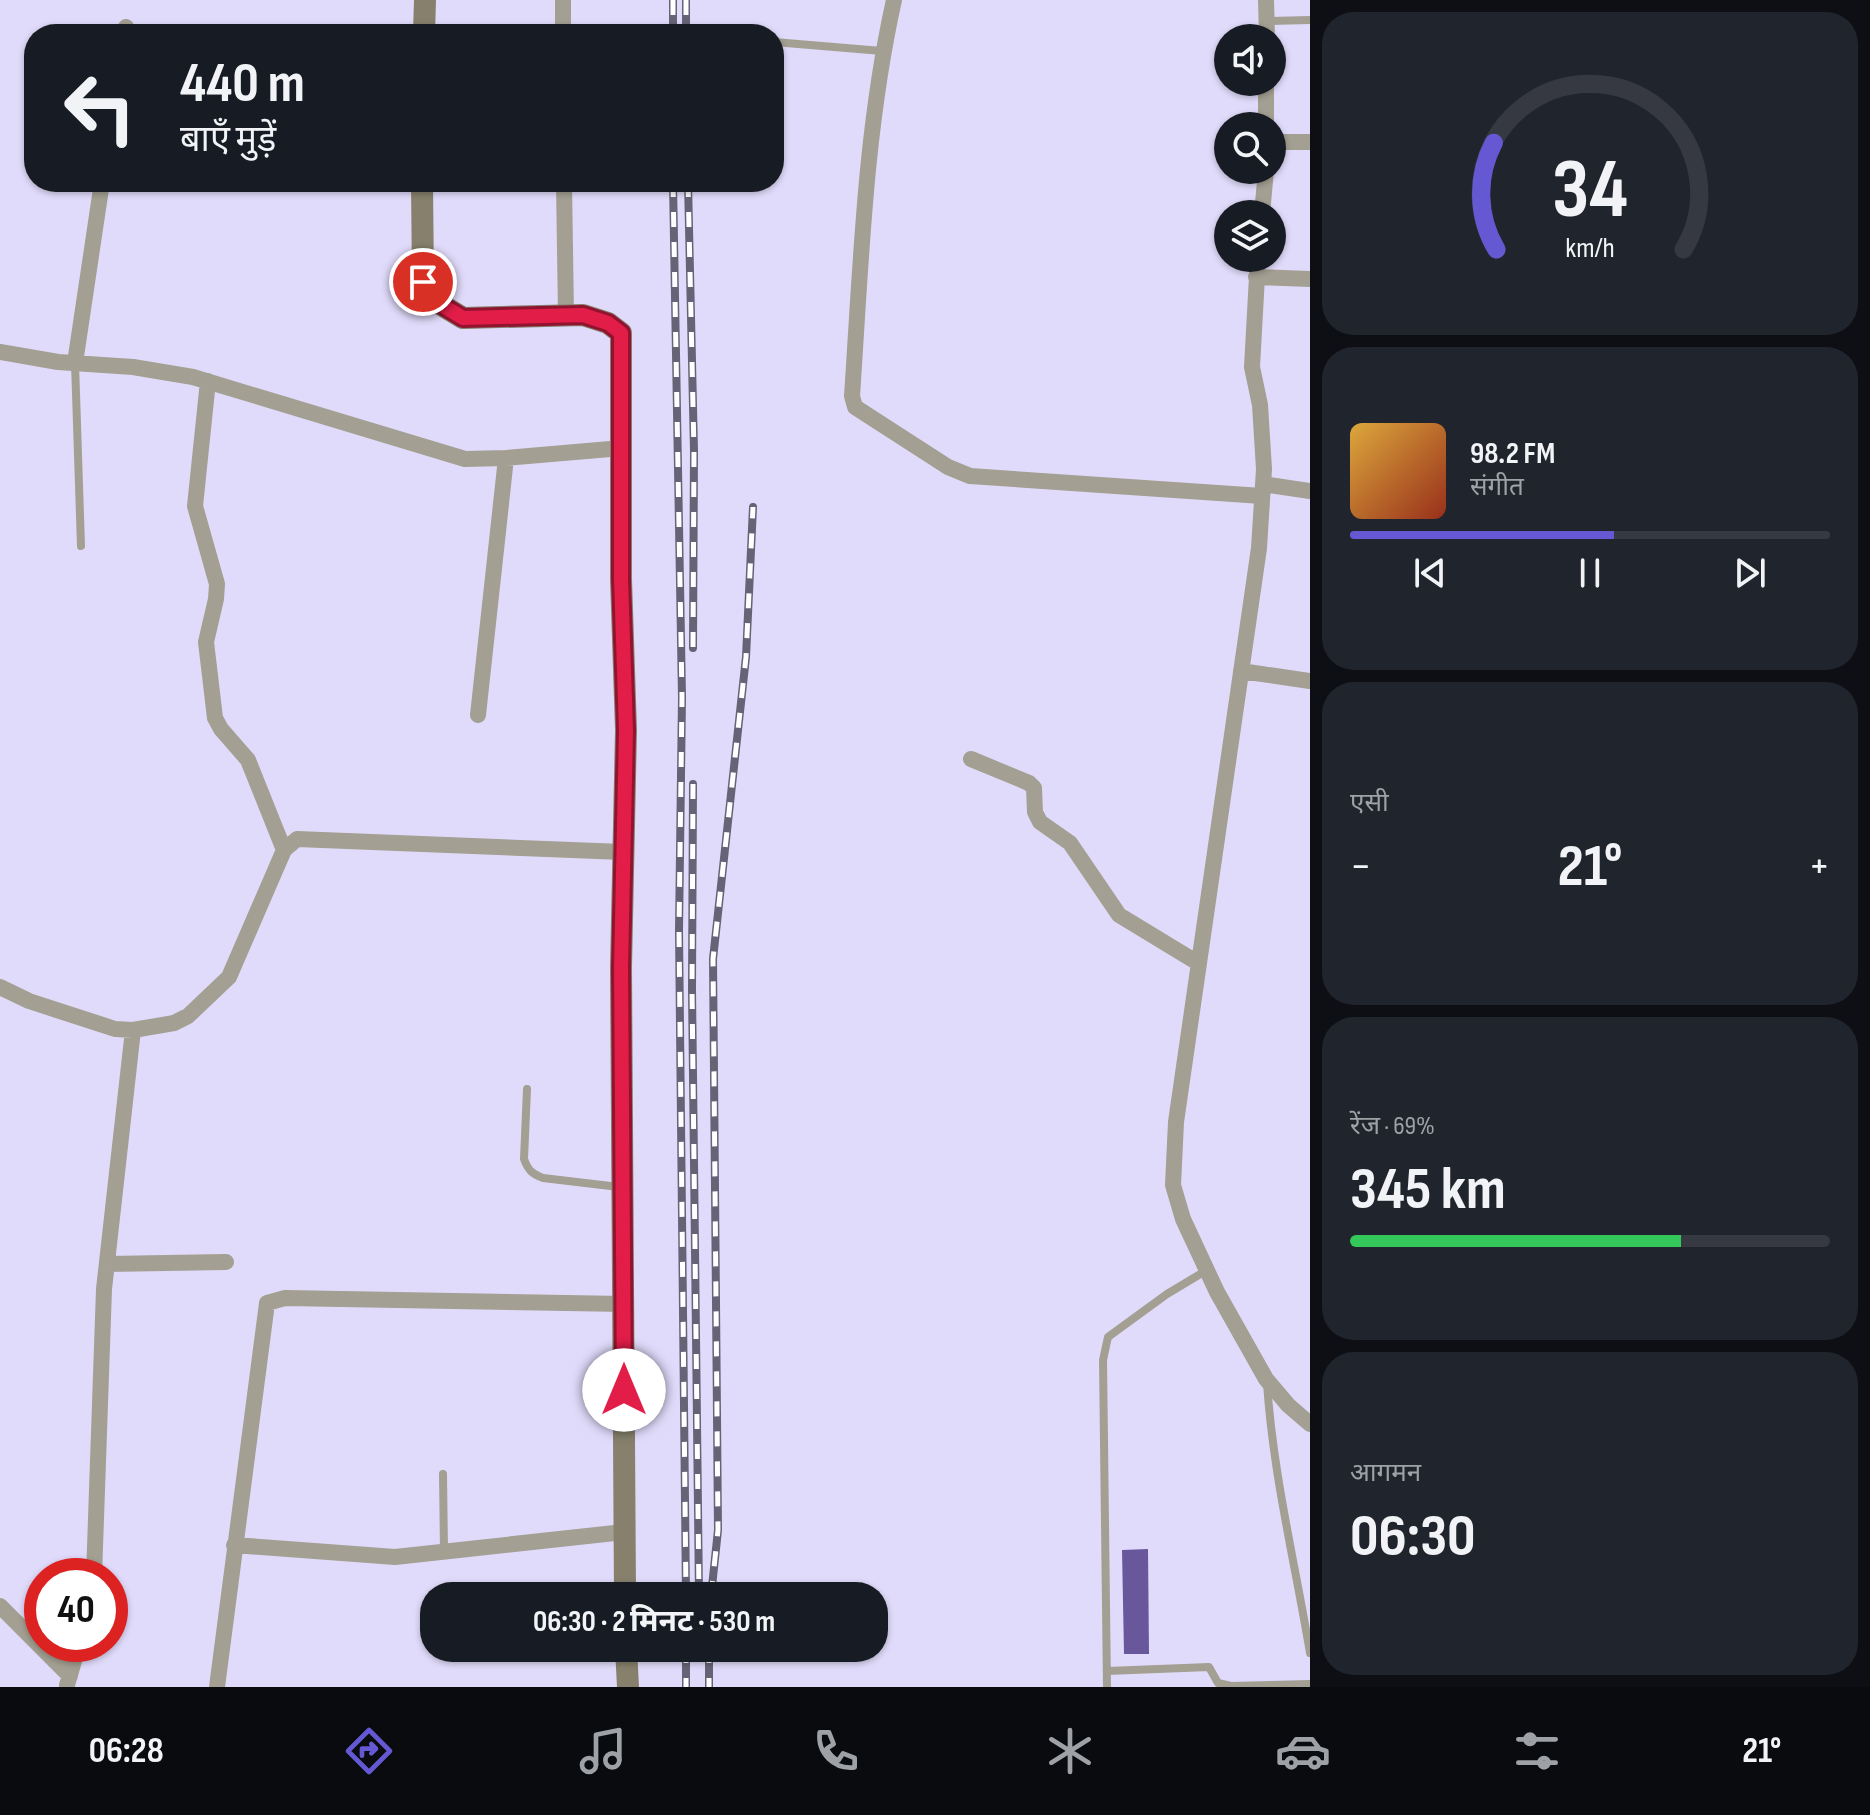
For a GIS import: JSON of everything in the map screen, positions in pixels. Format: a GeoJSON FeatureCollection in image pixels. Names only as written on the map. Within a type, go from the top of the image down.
{"type":"FeatureCollection","features":[{"type":"Feature","properties":{"kind":"street"},"geometry":{"type":"LineString","coordinates":[[424,24],[425,0]]}},
{"type":"Feature","properties":{"kind":"street"},"geometry":{"type":"LineString","coordinates":[[563,0],[563,24]]}},
{"type":"Feature","properties":{"kind":"street"},"geometry":{"type":"LineString","coordinates":[[894,0],[882,51],[863,217],[852,396],[855,407],[948,467],[970,476],[1310,491]]}},
{"type":"Feature","properties":{"kind":"street"},"geometry":{"type":"LineString","coordinates":[[1266,0],[1267,24]]}},
{"type":"Feature","properties":{"kind":"street"},"geometry":{"type":"LineString","coordinates":[[1286,142],[1310,142]]}},
{"type":"Feature","properties":{"kind":"street"},"geometry":{"type":"LineString","coordinates":[[75,363],[101,192]]}},
{"type":"Feature","properties":{"kind":"street"},"geometry":{"type":"LineString","coordinates":[[422,192],[423,282],[435,301],[463,318],[583,315],[608,323],[621,333],[621,579],[626,730],[621,968],[625,1582]]}},
{"type":"Feature","properties":{"kind":"street"},"geometry":{"type":"LineString","coordinates":[[564,192],[566,316]]}},
{"type":"Feature","properties":{"kind":"street"},"geometry":{"type":"LineString","coordinates":[[1257,272],[1252,367],[1260,405],[1263,490],[1259,548],[1174,1138],[1173,1185],[1183,1219],[1207,1270],[1266,1379],[1288,1405],[1310,1424]]}},
{"type":"Feature","properties":{"kind":"street"},"geometry":{"type":"LineString","coordinates":[[1256,277],[1310,279]]}},
{"type":"Feature","properties":{"kind":"street"},"geometry":{"type":"LineString","coordinates":[[0,352],[75,363],[133,367],[208,381],[465,459],[622,448]]}},
{"type":"Feature","properties":{"kind":"street"},"geometry":{"type":"LineString","coordinates":[[208,381],[195,506],[217,584],[206,642],[215,718],[248,760],[284,850]]}},
{"type":"Feature","properties":{"kind":"street"},"geometry":{"type":"LineString","coordinates":[[478,715],[506,458]]}},
{"type":"Feature","properties":{"kind":"street"},"geometry":{"type":"LineString","coordinates":[[1241,671],[1310,681]]}},
{"type":"Feature","properties":{"kind":"street"},"geometry":{"type":"LineString","coordinates":[[971,759],[1029,783],[1034,788],[1035,812],[1040,822],[1070,843],[1119,915],[1198,963]]}},
{"type":"Feature","properties":{"kind":"street"},"geometry":{"type":"LineString","coordinates":[[0,987],[29,1001],[115,1029],[133,1030],[174,1023],[188,1016],[223,985],[284,850],[297,839],[623,852]]}},
{"type":"Feature","properties":{"kind":"street"},"geometry":{"type":"LineString","coordinates":[[95,1558],[107,1264],[133,1030]]}},
{"type":"Feature","properties":{"kind":"street"},"geometry":{"type":"LineString","coordinates":[[107,1264],[226,1262]]}},
{"type":"Feature","properties":{"kind":"street"},"geometry":{"type":"LineString","coordinates":[[217,1687],[267,1303],[272,1300],[316,1298],[624,1304]]}},
{"type":"Feature","properties":{"kind":"street"},"geometry":{"type":"LineString","coordinates":[[234,1545],[376,1557],[624,1532]]}},
{"type":"Feature","properties":{"kind":"street"},"geometry":{"type":"LineString","coordinates":[[0,1606],[68,1682]]}},
{"type":"Feature","properties":{"kind":"street"},"geometry":{"type":"LineString","coordinates":[[68,1682],[74,1662]]}},
{"type":"Feature","properties":{"kind":"street"},"geometry":{"type":"LineString","coordinates":[[627,1662],[628,1687]]}},
{"type":"Feature","properties":{"kind":"lane"},"geometry":{"type":"LineString","coordinates":[[1286,26],[1310,20]]}},
{"type":"Feature","properties":{"kind":"lane"},"geometry":{"type":"LineString","coordinates":[[784,43],[882,51]]}},
{"type":"Feature","properties":{"kind":"lane"},"geometry":{"type":"LineString","coordinates":[[75,363],[81,546]]}},
{"type":"Feature","properties":{"kind":"lane"},"geometry":{"type":"LineString","coordinates":[[527,1089],[524,1159],[528,1169],[543,1178],[623,1187]]}},
{"type":"Feature","properties":{"kind":"lane"},"geometry":{"type":"LineString","coordinates":[[1107,1687],[1103,1360],[1108,1337],[1167,1294],[1207,1270]]}},
{"type":"Feature","properties":{"kind":"lane"},"geometry":{"type":"LineString","coordinates":[[1266,1379],[1274,1461],[1310,1653]]}},
{"type":"Feature","properties":{"kind":"lane"},"geometry":{"type":"LineString","coordinates":[[443,1474],[444,1551]]}},
{"type":"Feature","properties":{"kind":"lane"},"geometry":{"type":"LineString","coordinates":[[1107,1671],[1209,1667],[1218,1683],[1231,1686],[1310,1684]]}},
{"type":"Feature","properties":{"kind":"building"},"geometry":{"type":"Polygon","coordinates":[[[1148,1549],[1149,1654],[1124,1654],[1122,1550],[1148,1549]]]}},
{"type":"Feature","properties":{"kind":"railway"},"geometry":{"type":"LineString","coordinates":[[673,0],[673,24]]}},
{"type":"Feature","properties":{"kind":"railway"},"geometry":{"type":"LineString","coordinates":[[686,0],[686,24]]}},
{"type":"Feature","properties":{"kind":"railway"},"geometry":{"type":"LineString","coordinates":[[673,192],[682,697],[679,931],[686,1582]]}},
{"type":"Feature","properties":{"kind":"railway"},"geometry":{"type":"LineString","coordinates":[[688,192],[694,451],[693,648]]}},
{"type":"Feature","properties":{"kind":"railway"},"geometry":{"type":"LineString","coordinates":[[712,1582],[718,1530],[713,959],[746,657],[753,507]]}},
{"type":"Feature","properties":{"kind":"railway"},"geometry":{"type":"LineString","coordinates":[[693,784],[692,989],[699,1582]]}},
{"type":"Feature","properties":{"kind":"railway"},"geometry":{"type":"LineString","coordinates":[[686,1662],[686,1687]]}},
{"type":"Feature","properties":{"kind":"railway"},"geometry":{"type":"LineString","coordinates":[[709,1662],[709,1687]]}},
{"type":"Feature","properties":{"kind":"route"},"geometry":{"type":"LineString","coordinates":[[423,282],[435,301],[463,318],[583,315],[608,323],[621,333],[621,579],[626,730],[621,968],[624,1390]]}}]}
